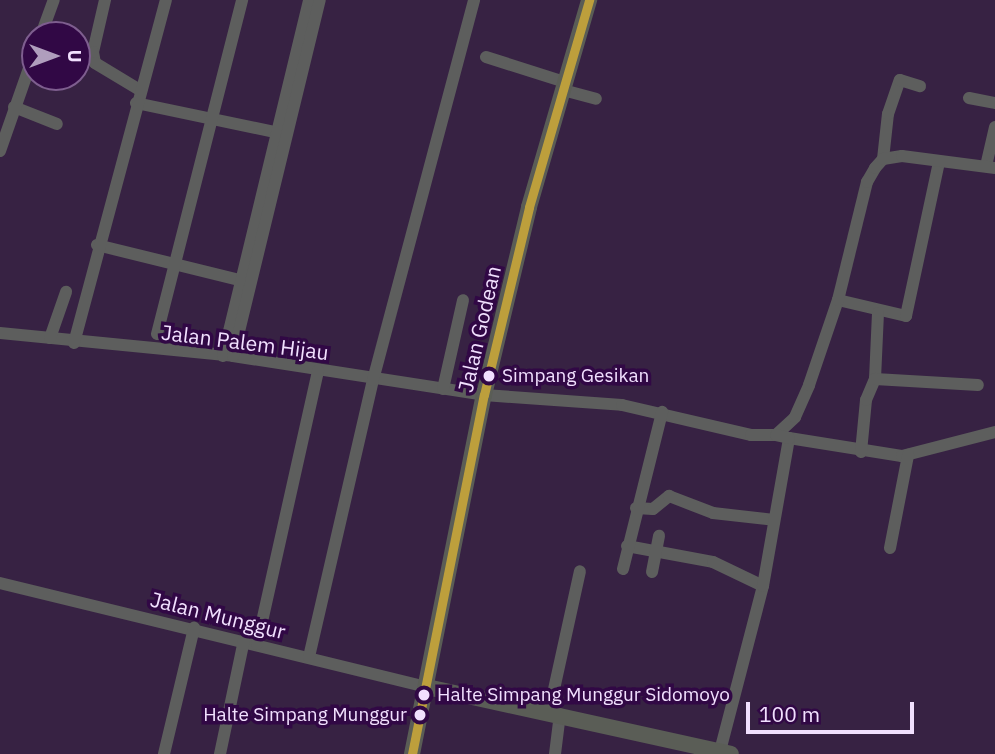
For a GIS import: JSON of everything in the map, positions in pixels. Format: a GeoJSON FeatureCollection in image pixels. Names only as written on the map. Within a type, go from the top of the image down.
{"type":"FeatureCollection","features":[{"type":"Feature","properties":{"kind":"main road","name":"Jalan Godean"},"geometry":{"type":"LineString","coordinates":[[412,754],[484,395],[589,0]]}},
{"type":"Feature","properties":{"kind":"main road"},"geometry":{"type":"LineString","coordinates":[[427,687],[555,713],[702,750],[725,752]]}},
{"type":"Feature","properties":{"kind":"street"},"geometry":{"type":"LineString","coordinates":[[46,21],[54,0]]}},
{"type":"Feature","properties":{"kind":"street"},"geometry":{"type":"LineString","coordinates":[[105,0],[93,52],[96,64],[140,90]]}},
{"type":"Feature","properties":{"kind":"street"},"geometry":{"type":"LineString","coordinates":[[74,343],[97,245],[166,0]]}},
{"type":"Feature","properties":{"kind":"street"},"geometry":{"type":"LineString","coordinates":[[157,334],[242,0]]}},
{"type":"Feature","properties":{"kind":"street"},"geometry":{"type":"LineString","coordinates":[[228,356],[281,133],[309,0]]}},
{"type":"Feature","properties":{"kind":"street"},"geometry":{"type":"LineString","coordinates":[[228,356],[240,280],[320,0]]}},
{"type":"Feature","properties":{"kind":"street"},"geometry":{"type":"LineString","coordinates":[[309,657],[373,380],[474,0]]}},
{"type":"Feature","properties":{"kind":"street"},"geometry":{"type":"LineString","coordinates":[[486,57],[596,99]]}},
{"type":"Feature","properties":{"kind":"street"},"geometry":{"type":"LineString","coordinates":[[776,435],[795,417],[838,300],[867,182],[883,159],[888,114],[900,80],[920,86]]}},
{"type":"Feature","properties":{"kind":"street"},"geometry":{"type":"LineString","coordinates":[[0,151],[9,109],[21,82]]}},
{"type":"Feature","properties":{"kind":"street"},"geometry":{"type":"LineString","coordinates":[[969,98],[995,103]]}},
{"type":"Feature","properties":{"kind":"street"},"geometry":{"type":"LineString","coordinates":[[136,103],[281,133]]}},
{"type":"Feature","properties":{"kind":"street"},"geometry":{"type":"LineString","coordinates":[[9,109],[57,124]]}},
{"type":"Feature","properties":{"kind":"street"},"geometry":{"type":"LineString","coordinates":[[883,159],[902,156],[990,167],[995,127]]}},
{"type":"Feature","properties":{"kind":"street"},"geometry":{"type":"LineString","coordinates":[[838,300],[878,313],[903,317],[908,313],[939,162]]}},
{"type":"Feature","properties":{"kind":"street"},"geometry":{"type":"LineString","coordinates":[[97,245],[240,280]]}},
{"type":"Feature","properties":{"kind":"street"},"geometry":{"type":"LineString","coordinates":[[50,338],[66,292]]}},
{"type":"Feature","properties":{"kind":"street"},"geometry":{"type":"LineString","coordinates":[[443,389],[463,300]]}},
{"type":"Feature","properties":{"kind":"street"},"geometry":{"type":"LineString","coordinates":[[861,452],[866,400],[875,379],[878,313]]}},
{"type":"Feature","properties":{"kind":"street","name":"Jalan Palem Hijau"},"geometry":{"type":"LineString","coordinates":[[0,333],[74,343],[228,356],[484,395],[575,400],[662,412],[751,435],[776,435],[861,452],[908,455],[995,432]]}},
{"type":"Feature","properties":{"kind":"street"},"geometry":{"type":"LineString","coordinates":[[257,644],[318,371]]}},
{"type":"Feature","properties":{"kind":"street"},"geometry":{"type":"LineString","coordinates":[[875,379],[978,385]]}},
{"type":"Feature","properties":{"kind":"street"},"geometry":{"type":"LineString","coordinates":[[623,569],[662,412]]}},
{"type":"Feature","properties":{"kind":"street"},"geometry":{"type":"LineString","coordinates":[[725,752],[763,586],[789,438]]}},
{"type":"Feature","properties":{"kind":"street"},"geometry":{"type":"LineString","coordinates":[[890,548],[908,455]]}},
{"type":"Feature","properties":{"kind":"street"},"geometry":{"type":"LineString","coordinates":[[636,509],[653,509],[669,496],[713,513],[774,520]]}},
{"type":"Feature","properties":{"kind":"street"},"geometry":{"type":"LineString","coordinates":[[652,572],[659,536]]}},
{"type":"Feature","properties":{"kind":"street"},"geometry":{"type":"LineString","coordinates":[[627,546],[713,562],[763,586]]}},
{"type":"Feature","properties":{"kind":"street"},"geometry":{"type":"LineString","coordinates":[[555,754],[555,713],[580,571]]}},
{"type":"Feature","properties":{"kind":"street","name":"Jalan Munggur"},"geometry":{"type":"LineString","coordinates":[[0,583],[244,640],[427,687]]}},
{"type":"Feature","properties":{"kind":"street"},"geometry":{"type":"LineString","coordinates":[[164,754],[194,628]]}},
{"type":"Feature","properties":{"kind":"street"},"geometry":{"type":"LineString","coordinates":[[220,754],[244,640]]}},
{"type":"Feature","properties":{"kind":"transit line"},"geometry":{"type":"LineString","coordinates":[[412,754],[484,395],[529,207],[589,0]]}},
{"type":"Feature","properties":{"kind":"place","name":"Simpang Gesikan"},"geometry":{"type":"Point","coordinates":[489,376]}},
{"type":"Feature","properties":{"kind":"place","name":"Halte Simpang Munggur Sidomoyo"},"geometry":{"type":"Point","coordinates":[424,695]}},
{"type":"Feature","properties":{"kind":"place","name":"Halte Simpang Munggur"},"geometry":{"type":"Point","coordinates":[420,715]}}]}
